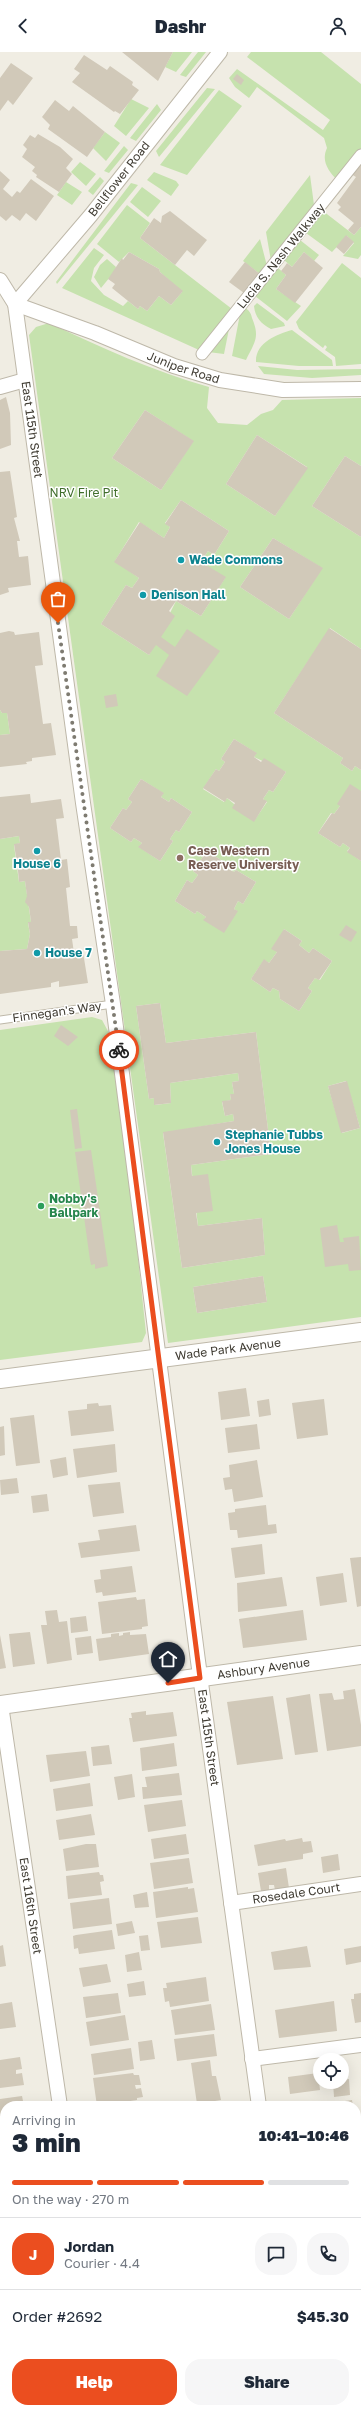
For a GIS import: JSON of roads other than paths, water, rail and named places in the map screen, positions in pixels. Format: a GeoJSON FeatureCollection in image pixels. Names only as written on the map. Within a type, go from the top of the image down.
{"type":"FeatureCollection","features":[{"type":"Feature","properties":{"kind":"street","name":"Bellflower Road"},"geometry":{"type":"LineString","coordinates":[[15,304],[53,261],[220,52]]}},
{"type":"Feature","properties":{"kind":"street","name":"Lucia S. Nash Walkway"},"geometry":{"type":"LineString","coordinates":[[202,354],[360,156]]}},
{"type":"Feature","properties":{"kind":"street","name":"East 115th Street"},"geometry":{"type":"LineString","coordinates":[[0,280],[15,304],[83,803],[113,1004],[200,1678],[258,2101]]}},
{"type":"Feature","properties":{"kind":"street","name":"Juniper Road"},"geometry":{"type":"LineString","coordinates":[[15,304],[95,333],[174,366],[220,380],[283,390],[361,389]]}},
{"type":"Feature","properties":{"kind":"street"},"geometry":{"type":"LineString","coordinates":[[0,387],[25,380]]}},
{"type":"Feature","properties":{"kind":"street","name":"Wade Park Avenue"},"geometry":{"type":"LineString","coordinates":[[0,1379],[361,1332]]}},
{"type":"Feature","properties":{"kind":"street","name":"Ashbury Avenue"},"geometry":{"type":"LineString","coordinates":[[0,1705],[361,1655]]}},
{"type":"Feature","properties":{"kind":"street","name":"East 116th Street"},"geometry":{"type":"LineString","coordinates":[[0,1705],[59,2101]]}},
{"type":"Feature","properties":{"kind":"street","name":"Rosedale Court"},"geometry":{"type":"LineString","coordinates":[[231,1903],[361,1884]]}},
{"type":"Feature","properties":{"kind":"street"},"geometry":{"type":"LineString","coordinates":[[252,2058],[361,2045]]}},
{"type":"Feature","properties":{"kind":"lane","name":"Finnegan's Way"},"geometry":{"type":"LineString","coordinates":[[0,1020],[113,1004]]}},
{"type":"Feature","properties":{"kind":"place","name":"Wade Commons"},"geometry":{"type":"Point","coordinates":[181,560]}},
{"type":"Feature","properties":{"kind":"place","name":"Denison Hall"},"geometry":{"type":"Point","coordinates":[143,595]}},
{"type":"Feature","properties":{"kind":"place","name":"House 6"},"geometry":{"type":"Point","coordinates":[37,851]}},
{"type":"Feature","properties":{"kind":"place","name":"Case Western Reserve University"},"geometry":{"type":"Point","coordinates":[180,858]}},
{"type":"Feature","properties":{"kind":"place","name":"House 7"},"geometry":{"type":"Point","coordinates":[37,953]}},
{"type":"Feature","properties":{"kind":"place","name":"Stephanie Tubbs Jones House"},"geometry":{"type":"Point","coordinates":[217,1142]}},
{"type":"Feature","properties":{"kind":"place","name":"Nobby's Ballpark"},"geometry":{"type":"Point","coordinates":[41,1206]}},
{"type":"Feature","properties":{"kind":"park label","name":"NRV Fire Pit"},"geometry":{"type":"Point","coordinates":[84,493]}}]}
